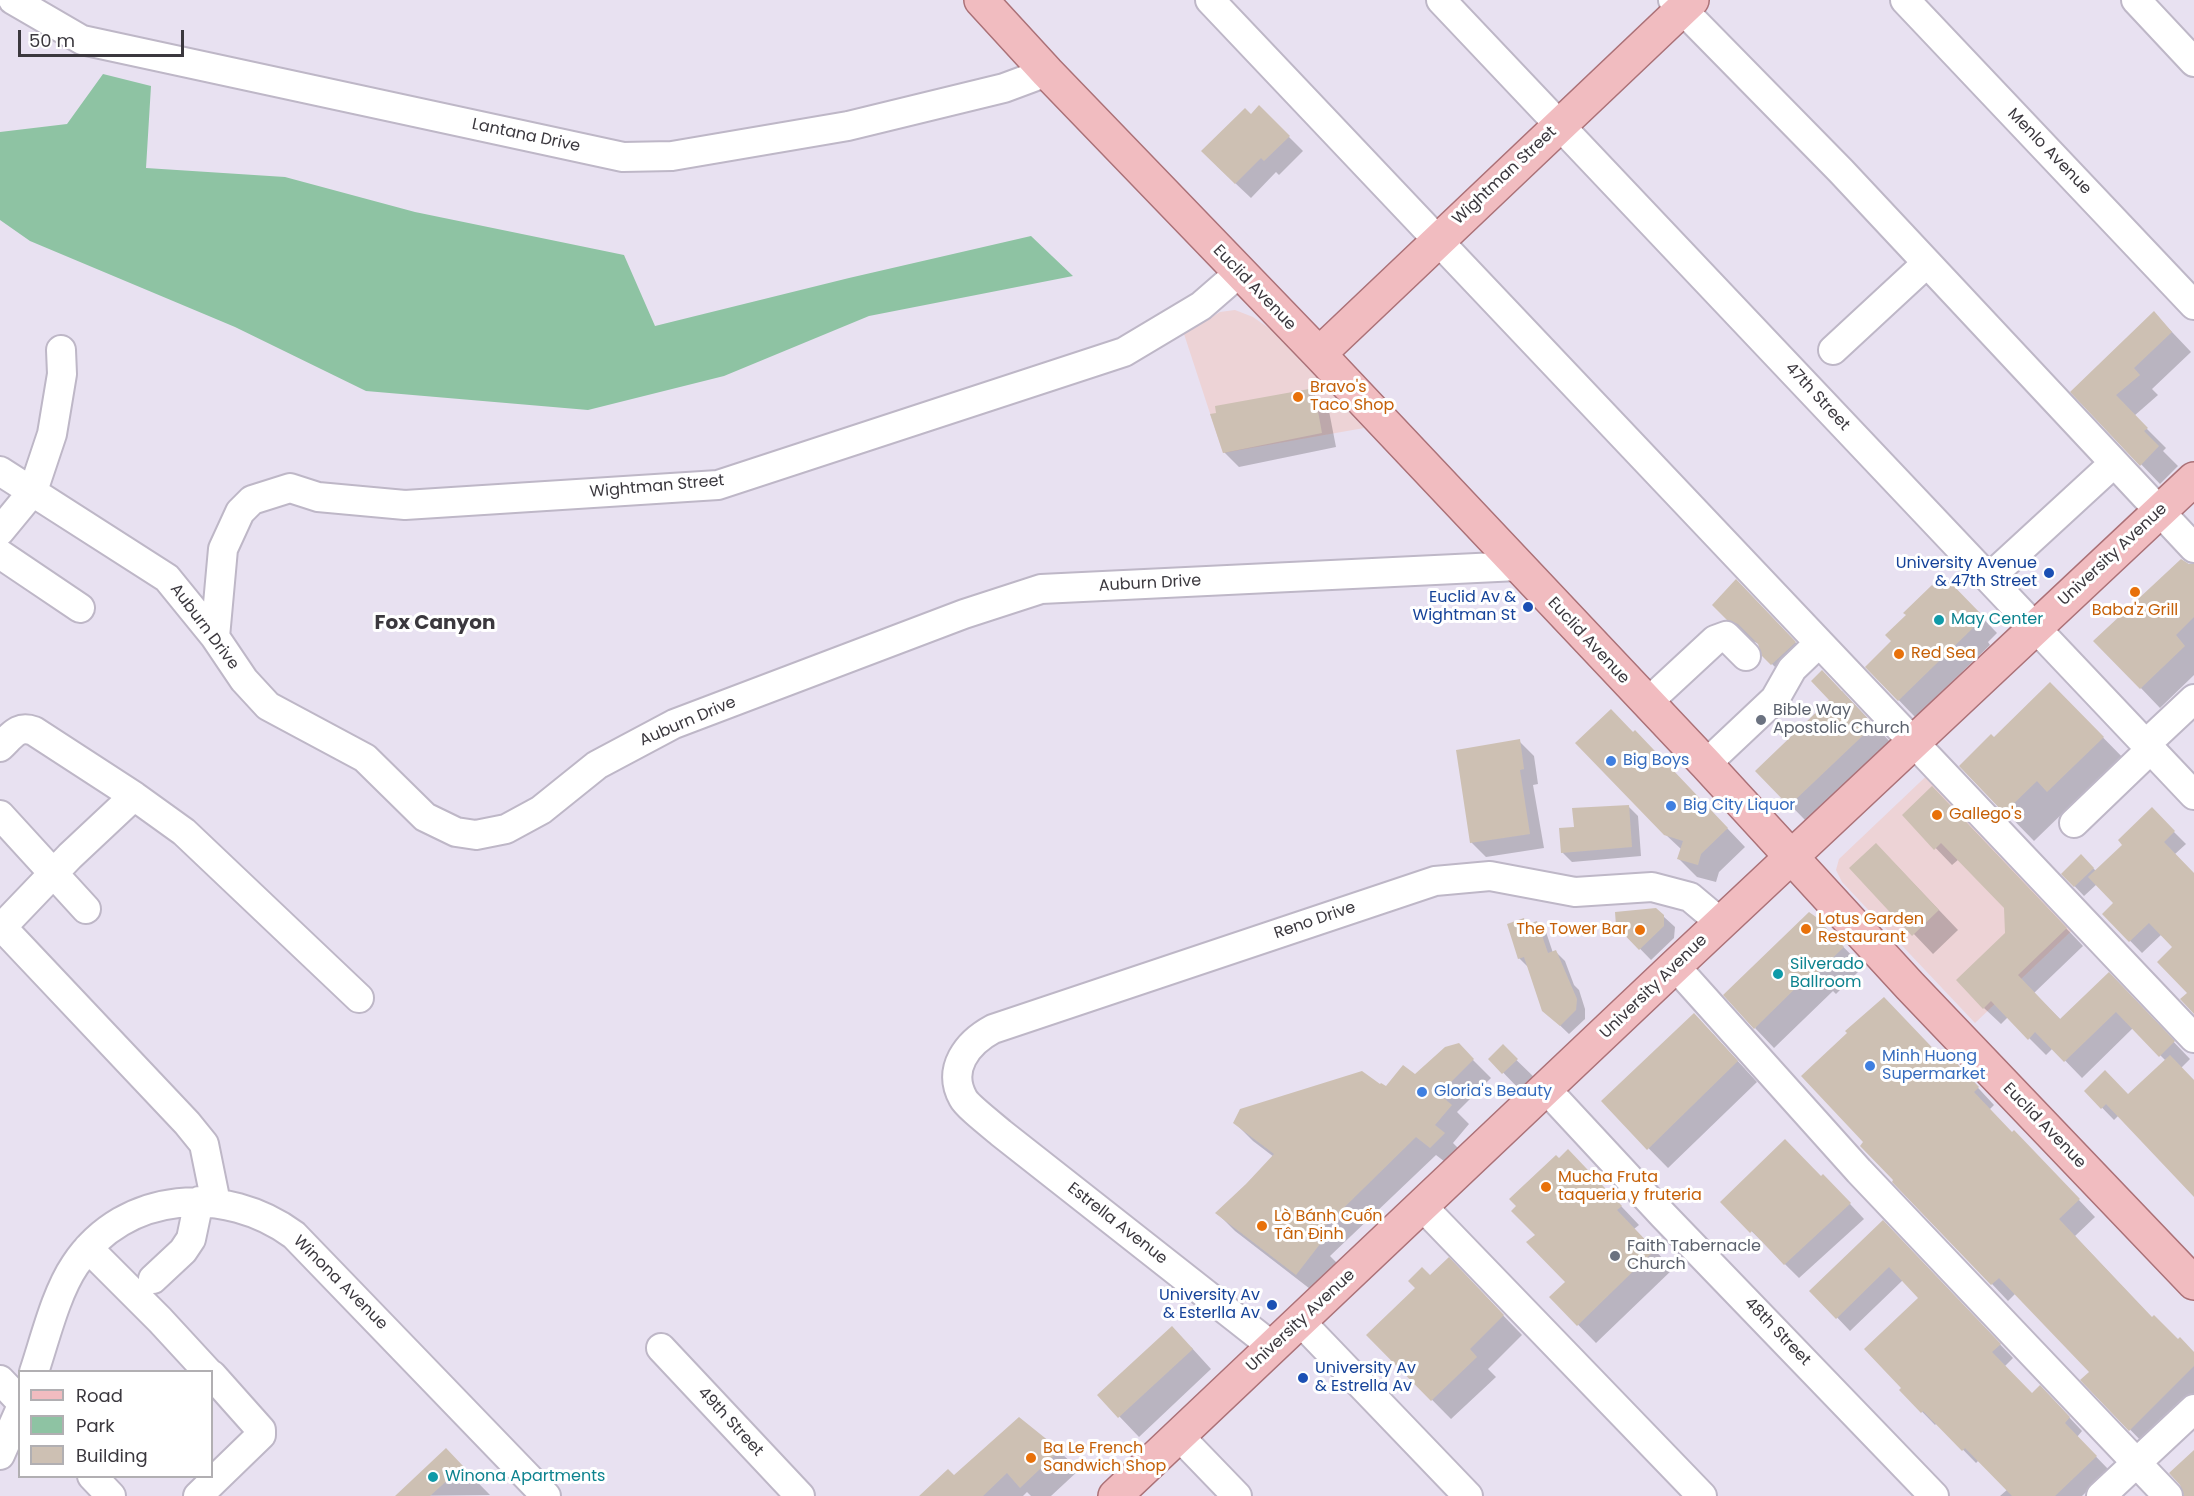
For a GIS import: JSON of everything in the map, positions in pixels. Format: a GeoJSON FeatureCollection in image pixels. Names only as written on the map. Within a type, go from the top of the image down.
{"type":"FeatureCollection","features":[{"type":"Feature","properties":{"kind":"main road","name":"Euclid Avenue"},"geometry":{"type":"LineString","coordinates":[[981,0],[1047,72],[1319,354],[1706,764],[1910,986],[2194,1283]]}},
{"type":"Feature","properties":{"kind":"main road","name":"Wightman Street"},"geometry":{"type":"LineString","coordinates":[[1319,354],[1560,125],[1682,3]]}},
{"type":"Feature","properties":{"kind":"main road","name":"University Avenue"},"geometry":{"type":"LineString","coordinates":[[1115,1496],[2194,479]]}},
{"type":"Feature","properties":{"kind":"street","name":"Lantana Drive"},"geometry":{"type":"LineString","coordinates":[[14,0],[82,40],[623,157],[672,156],[848,126],[1004,88],[1047,72]]}},
{"type":"Feature","properties":{"kind":"street"},"geometry":{"type":"LineString","coordinates":[[1210,0],[2194,1038]]}},
{"type":"Feature","properties":{"kind":"street","name":"47th Street"},"geometry":{"type":"LineString","coordinates":[[1441,0],[2194,795]]}},
{"type":"Feature","properties":{"kind":"street","name":"Menlo Avenue"},"geometry":{"type":"LineString","coordinates":[[1905,0],[2194,305]]}},
{"type":"Feature","properties":{"kind":"street"},"geometry":{"type":"LineString","coordinates":[[2136,0],[2194,62]]}},
{"type":"Feature","properties":{"kind":"street"},"geometry":{"type":"LineString","coordinates":[[1682,3],[2194,548]]}},
{"type":"Feature","properties":{"kind":"street"},"geometry":{"type":"LineString","coordinates":[[1833,350],[1927,263]]}},
{"type":"Feature","properties":{"kind":"street","name":"Wightman Street"},"geometry":{"type":"LineString","coordinates":[[215,638],[223,549],[240,512],[252,500],[290,488],[318,497],[405,505],[718,485],[1124,352],[1201,306],[1239,273]]}},
{"type":"Feature","properties":{"kind":"street"},"geometry":{"type":"LineString","coordinates":[[0,531],[33,491],[52,434],[62,374],[61,350]]}},
{"type":"Feature","properties":{"kind":"street"},"geometry":{"type":"LineString","coordinates":[[1989,578],[2114,464]]}},
{"type":"Feature","properties":{"kind":"street","name":"Auburn Drive"},"geometry":{"type":"LineString","coordinates":[[0,471],[167,578],[215,638],[244,680],[268,706],[365,758],[425,817],[456,832],[476,835],[506,829],[541,810],[597,765],[674,724],[964,614],[1041,589],[1518,566]]}},
{"type":"Feature","properties":{"kind":"street"},"geometry":{"type":"LineString","coordinates":[[0,554],[80,608]]}},
{"type":"Feature","properties":{"kind":"street"},"geometry":{"type":"LineString","coordinates":[[1647,703],[1715,640],[1726,636],[1746,656]]}},
{"type":"Feature","properties":{"kind":"street"},"geometry":{"type":"LineString","coordinates":[[1706,764],[1775,699],[1792,669],[1819,643]]}},
{"type":"Feature","properties":{"kind":"street"},"geometry":{"type":"LineString","coordinates":[[2074,823],[2194,699]]}},
{"type":"Feature","properties":{"kind":"street"},"geometry":{"type":"LineString","coordinates":[[0,747],[19,729],[34,731],[134,795],[184,832],[359,998]]}},
{"type":"Feature","properties":{"kind":"street"},"geometry":{"type":"LineString","coordinates":[[134,795],[1,926],[187,1123],[204,1144],[208,1202],[183,1251],[153,1279]]}},
{"type":"Feature","properties":{"kind":"street"},"geometry":{"type":"LineString","coordinates":[[0,815],[86,909]]}},
{"type":"Feature","properties":{"kind":"street","name":"Reno Drive"},"geometry":{"type":"LineString","coordinates":[[963,1099],[957,1073],[960,1061],[974,1042],[993,1029],[1435,881],[1490,876],[1575,892],[1652,887],[1690,897],[1721,923]]}},
{"type":"Feature","properties":{"kind":"street"},"geometry":{"type":"LineString","coordinates":[[1675,966],[1859,1171],[2168,1496]]}},
{"type":"Feature","properties":{"kind":"street","name":"48th Street"},"geometry":{"type":"LineString","coordinates":[[1546,1089],[1935,1496]]}},
{"type":"Feature","properties":{"kind":"street","name":"Estrella Avenue"},"geometry":{"type":"LineString","coordinates":[[963,1099],[1001,1133],[1273,1347]]}},
{"type":"Feature","properties":{"kind":"street"},"geometry":{"type":"LineString","coordinates":[[34,1370],[66,1280],[88,1248],[120,1222],[139,1213],[158,1206],[208,1202]]}},
{"type":"Feature","properties":{"kind":"street","name":"Winona Avenue"},"geometry":{"type":"LineString","coordinates":[[208,1202],[248,1209],[263,1215],[294,1235],[546,1496]]}},
{"type":"Feature","properties":{"kind":"street"},"geometry":{"type":"LineString","coordinates":[[1422,1206],[1702,1496]]}},
{"type":"Feature","properties":{"kind":"street"},"geometry":{"type":"LineString","coordinates":[[88,1248],[207,1370]]}},
{"type":"Feature","properties":{"kind":"street"},"geometry":{"type":"LineString","coordinates":[[1300,1321],[1459,1493]]}},
{"type":"Feature","properties":{"kind":"street","name":"49th Street"},"geometry":{"type":"LineString","coordinates":[[661,1348],[800,1496]]}},
{"type":"Feature","properties":{"kind":"street"},"geometry":{"type":"LineString","coordinates":[[198,1496],[261,1436],[261,1430],[213,1376]]}},
{"type":"Feature","properties":{"kind":"street"},"geometry":{"type":"LineString","coordinates":[[0,1380],[18,1399]]}},
{"type":"Feature","properties":{"kind":"street"},"geometry":{"type":"LineString","coordinates":[[2101,1496],[2194,1409]]}},
{"type":"Feature","properties":{"kind":"street"},"geometry":{"type":"LineString","coordinates":[[0,1455],[18,1414]]}},
{"type":"Feature","properties":{"kind":"street"},"geometry":{"type":"LineString","coordinates":[[1179,1436],[1237,1496]]}},
{"type":"Feature","properties":{"kind":"street"},"geometry":{"type":"LineString","coordinates":[[94,1478],[111,1496]]}},
{"type":"Feature","properties":{"kind":"shaded area"},"geometry":{"type":"Polygon","coordinates":[[[1235,310],[1253,317],[1273,331],[1364,428],[1223,453],[1184,334],[1220,312],[1235,310]]]}},
{"type":"Feature","properties":{"kind":"shaded area"},"geometry":{"type":"Polygon","coordinates":[[[1939,764],[2084,919],[1975,1023],[1842,882],[1836,870],[1839,859],[1939,764]]]}},
{"type":"Feature","properties":{"kind":"green space"},"geometry":{"type":"Polygon","coordinates":[[[103,74],[151,86],[146,168],[285,177],[415,212],[624,255],[655,326],[1031,236],[1073,276],[869,316],[724,376],[588,410],[366,391],[235,327],[30,241],[0,220],[0,132],[67,124],[103,74]]]}},
{"type":"Feature","properties":{"kind":"building"},"geometry":{"type":"Polygon","coordinates":[[[1259,105],[1290,136],[1264,161],[1261,158],[1235,184],[1201,151],[1245,108],[1251,114],[1259,105]]]}},
{"type":"Feature","properties":{"kind":"building"},"geometry":{"type":"Polygon","coordinates":[[[2154,311],[2172,332],[2134,368],[2140,375],[2116,395],[2148,428],[2144,431],[2159,446],[2140,466],[2070,392],[2154,311]]]}},
{"type":"Feature","properties":{"kind":"building"},"geometry":{"type":"Polygon","coordinates":[[[1309,389],[1309,396],[1315,395],[1322,433],[1223,453],[1210,414],[1216,413],[1215,406],[1309,389]]]}},
{"type":"Feature","properties":{"kind":"building"},"geometry":{"type":"Polygon","coordinates":[[[2181,559],[2194,564],[2194,617],[2176,635],[2185,646],[2140,689],[2093,641],[2181,559]]]}},
{"type":"Feature","properties":{"kind":"building","name":"May Center"},"geometry":{"type":"Polygon","coordinates":[[[1946,578],[1982,615],[1972,625],[1974,627],[1898,701],[1865,667],[1891,641],[1885,635],[1906,615],[1903,613],[1932,585],[1935,588],[1946,578]]]}},
{"type":"Feature","properties":{"kind":"building"},"geometry":{"type":"Polygon","coordinates":[[[1736,579],[1796,642],[1771,665],[1762,656],[1758,644],[1738,624],[1727,620],[1712,605],[1736,579]]]}},
{"type":"Feature","properties":{"kind":"building"},"geometry":{"type":"Polygon","coordinates":[[[1822,670],[1874,725],[1794,801],[1785,802],[1755,771],[1829,700],[1811,681],[1822,670]]]}},
{"type":"Feature","properties":{"kind":"building"},"geometry":{"type":"Polygon","coordinates":[[[2050,682],[2104,737],[2047,792],[2037,781],[2004,813],[1959,766],[1991,734],[1994,737],[2050,682]]]}},
{"type":"Feature","properties":{"kind":"building","name":"Big City Liquor"},"geometry":{"type":"Polygon","coordinates":[[[1611,709],[1633,732],[1635,730],[1728,828],[1701,854],[1698,865],[1677,859],[1683,841],[1664,835],[1575,743],[1611,709]]]}},
{"type":"Feature","properties":{"kind":"building"},"geometry":{"type":"Polygon","coordinates":[[[1520,739],[1524,769],[1520,770],[1530,834],[1470,843],[1456,750],[1520,739]]]}},
{"type":"Feature","properties":{"kind":"building"},"geometry":{"type":"Polygon","coordinates":[[[1932,786],[2067,928],[2018,975],[2060,1019],[2109,972],[2175,1041],[2159,1057],[2116,1012],[2064,1062],[2035,1032],[2028,1040],[1991,1001],[1983,1009],[1956,980],[2005,933],[2004,908],[1941,843],[1934,850],[1902,815],[1932,786]]]}},
{"type":"Feature","properties":{"kind":"building"},"geometry":{"type":"Polygon","coordinates":[[[1629,805],[1632,847],[1561,853],[1559,828],[1574,827],[1572,808],[1629,805]]]}},
{"type":"Feature","properties":{"kind":"building"},"geometry":{"type":"Polygon","coordinates":[[[2152,807],[2175,831],[2164,842],[2194,873],[2194,1014],[2180,999],[2187,993],[2157,962],[2172,947],[2149,923],[2129,942],[2102,914],[2113,903],[2088,877],[2122,845],[2118,840],[2152,807]]]}},
{"type":"Feature","properties":{"kind":"building"},"geometry":{"type":"Polygon","coordinates":[[[1876,843],[1939,910],[1912,936],[1849,868],[1876,843]]]}},
{"type":"Feature","properties":{"kind":"building"},"geometry":{"type":"Polygon","coordinates":[[[2081,854],[2094,868],[2074,887],[2061,874],[2081,854]]]}},
{"type":"Feature","properties":{"kind":"building","name":"The Tower Bar"},"geometry":{"type":"Polygon","coordinates":[[[1656,908],[1664,915],[1664,926],[1639,950],[1616,926],[1615,912],[1656,908]]]}},
{"type":"Feature","properties":{"kind":"building","name":"Silverado Ballroom"},"geometry":{"type":"Polygon","coordinates":[[[1809,912],[1844,947],[1815,975],[1812,972],[1754,1029],[1723,995],[1809,912]]]}},
{"type":"Feature","properties":{"kind":"building"},"geometry":{"type":"Polygon","coordinates":[[[1524,918],[1526,925],[1537,921],[1548,953],[1556,950],[1577,999],[1576,1010],[1560,1026],[1542,1011],[1524,957],[1518,959],[1507,924],[1524,918]]]}},
{"type":"Feature","properties":{"kind":"building"},"geometry":{"type":"Polygon","coordinates":[[[1884,997],[1947,1063],[1952,1058],[1979,1087],[1974,1092],[2080,1199],[2059,1219],[2152,1317],[2154,1315],[2194,1352],[2194,1366],[2129,1431],[2080,1380],[2089,1372],[1999,1278],[1991,1285],[1892,1182],[1893,1180],[1860,1146],[1863,1142],[1801,1076],[1847,1033],[1845,1031],[1884,997]]]}},
{"type":"Feature","properties":{"kind":"building"},"geometry":{"type":"Polygon","coordinates":[[[1694,1013],[1738,1061],[1647,1150],[1601,1101],[1694,1013]]]}},
{"type":"Feature","properties":{"kind":"building"},"geometry":{"type":"Polygon","coordinates":[[[1459,1043],[1474,1059],[1439,1094],[1452,1105],[1435,1125],[1445,1133],[1430,1148],[1416,1137],[1313,1238],[1320,1244],[1296,1275],[1215,1213],[1274,1154],[1233,1123],[1240,1109],[1362,1071],[1386,1086],[1403,1065],[1415,1074],[1445,1047],[1459,1043]]]}},
{"type":"Feature","properties":{"kind":"building"},"geometry":{"type":"Polygon","coordinates":[[[1503,1044],[1518,1059],[1502,1074],[1488,1059],[1503,1044]]]}},
{"type":"Feature","properties":{"kind":"building"},"geometry":{"type":"Polygon","coordinates":[[[2170,1055],[2194,1080],[2194,1197],[2106,1104],[2101,1109],[2084,1091],[2105,1070],[2128,1094],[2170,1055]]]}},
{"type":"Feature","properties":{"kind":"building"},"geometry":{"type":"Polygon","coordinates":[[[1785,1139],[1851,1203],[1784,1265],[1720,1202],[1785,1139]]]}},
{"type":"Feature","properties":{"kind":"building","name":"Faith Tabernacle Church"},"geometry":{"type":"Polygon","coordinates":[[[1568,1149],[1622,1206],[1617,1210],[1655,1250],[1577,1326],[1549,1297],[1565,1282],[1526,1242],[1535,1235],[1511,1211],[1516,1206],[1509,1199],[1556,1155],[1559,1158],[1568,1149]]]}},
{"type":"Feature","properties":{"kind":"building"},"geometry":{"type":"Polygon","coordinates":[[[1883,1220],[2001,1344],[1992,1352],[2032,1393],[2040,1385],[2070,1417],[2065,1423],[2097,1456],[2055,1496],[2012,1496],[1965,1448],[1962,1451],[1923,1411],[1921,1413],[1864,1349],[1918,1298],[1889,1267],[1836,1319],[1809,1291],[1883,1220]]]}},
{"type":"Feature","properties":{"kind":"building"},"geometry":{"type":"Polygon","coordinates":[[[1449,1257],[1504,1315],[1470,1349],[1477,1357],[1431,1401],[1366,1335],[1415,1288],[1408,1281],[1422,1267],[1430,1275],[1449,1257]]]}},
{"type":"Feature","properties":{"kind":"building"},"geometry":{"type":"Polygon","coordinates":[[[1172,1326],[1193,1349],[1118,1418],[1097,1395],[1172,1326]]]}},
{"type":"Feature","properties":{"kind":"building"},"geometry":{"type":"Polygon","coordinates":[[[1019,1417],[1060,1450],[1020,1488],[1007,1473],[983,1496],[919,1496],[948,1469],[954,1475],[1019,1417]]]}},
{"type":"Feature","properties":{"kind":"building","name":"Winona Apartments"},"geometry":{"type":"Polygon","coordinates":[[[446,1448],[463,1466],[430,1496],[395,1496],[446,1448]]]}},
{"type":"Feature","properties":{"kind":"building"},"geometry":{"type":"Polygon","coordinates":[[[2194,1450],[2194,1496],[2184,1496],[2180,1485],[2169,1473],[2194,1450]]]}},
{"type":"Feature","properties":{"kind":"place","name":"Bravo's Taco Shop"},"geometry":{"type":"Point","coordinates":[1298,397]}},
{"type":"Feature","properties":{"kind":"place","name":"University Avenue & 47th Street"},"geometry":{"type":"Point","coordinates":[2049,573]}},
{"type":"Feature","properties":{"kind":"place","name":"Baba'z Grill"},"geometry":{"type":"Point","coordinates":[2135,592]}},
{"type":"Feature","properties":{"kind":"place","name":"Euclid Av & Wightman St"},"geometry":{"type":"Point","coordinates":[1528,607]}},
{"type":"Feature","properties":{"kind":"place","name":"May Center"},"geometry":{"type":"Point","coordinates":[1939,620]}},
{"type":"Feature","properties":{"kind":"place","name":"Red Sea"},"geometry":{"type":"Point","coordinates":[1899,654]}},
{"type":"Feature","properties":{"kind":"place","name":"Bible Way Apostolic Church"},"geometry":{"type":"Point","coordinates":[1761,720]}},
{"type":"Feature","properties":{"kind":"place","name":"Big Boys"},"geometry":{"type":"Point","coordinates":[1611,761]}},
{"type":"Feature","properties":{"kind":"place","name":"Big City Liquor"},"geometry":{"type":"Point","coordinates":[1671,806]}},
{"type":"Feature","properties":{"kind":"place","name":"Gallego's"},"geometry":{"type":"Point","coordinates":[1937,815]}},
{"type":"Feature","properties":{"kind":"place","name":"Lotus Garden Restaurant"},"geometry":{"type":"Point","coordinates":[1806,929]}},
{"type":"Feature","properties":{"kind":"place","name":"The Tower Bar"},"geometry":{"type":"Point","coordinates":[1640,930]}},
{"type":"Feature","properties":{"kind":"place","name":"Silverado Ballroom"},"geometry":{"type":"Point","coordinates":[1778,974]}},
{"type":"Feature","properties":{"kind":"place","name":"Minh Huong Supermarket"},"geometry":{"type":"Point","coordinates":[1870,1066]}},
{"type":"Feature","properties":{"kind":"place","name":"Gloria's Beauty"},"geometry":{"type":"Point","coordinates":[1422,1092]}},
{"type":"Feature","properties":{"kind":"place","name":"Mucha Fruta taqueria y fruteria"},"geometry":{"type":"Point","coordinates":[1546,1187]}},
{"type":"Feature","properties":{"kind":"place","name":"Lò Bánh Cuốn Tân Định"},"geometry":{"type":"Point","coordinates":[1262,1226]}},
{"type":"Feature","properties":{"kind":"place","name":"Faith Tabernacle Church"},"geometry":{"type":"Point","coordinates":[1615,1256]}},
{"type":"Feature","properties":{"kind":"place","name":"University Av & Esterlla Av"},"geometry":{"type":"Point","coordinates":[1272,1305]}},
{"type":"Feature","properties":{"kind":"place","name":"University Av & Estrella Av"},"geometry":{"type":"Point","coordinates":[1303,1378]}},
{"type":"Feature","properties":{"kind":"place","name":"Ba Le French Sandwich Shop"},"geometry":{"type":"Point","coordinates":[1031,1458]}},
{"type":"Feature","properties":{"kind":"place","name":"Winona Apartments"},"geometry":{"type":"Point","coordinates":[433,1477]}},
{"type":"Feature","properties":{"kind":"district","name":"Fox Canyon"},"geometry":{"type":"Point","coordinates":[435,624]}}]}
